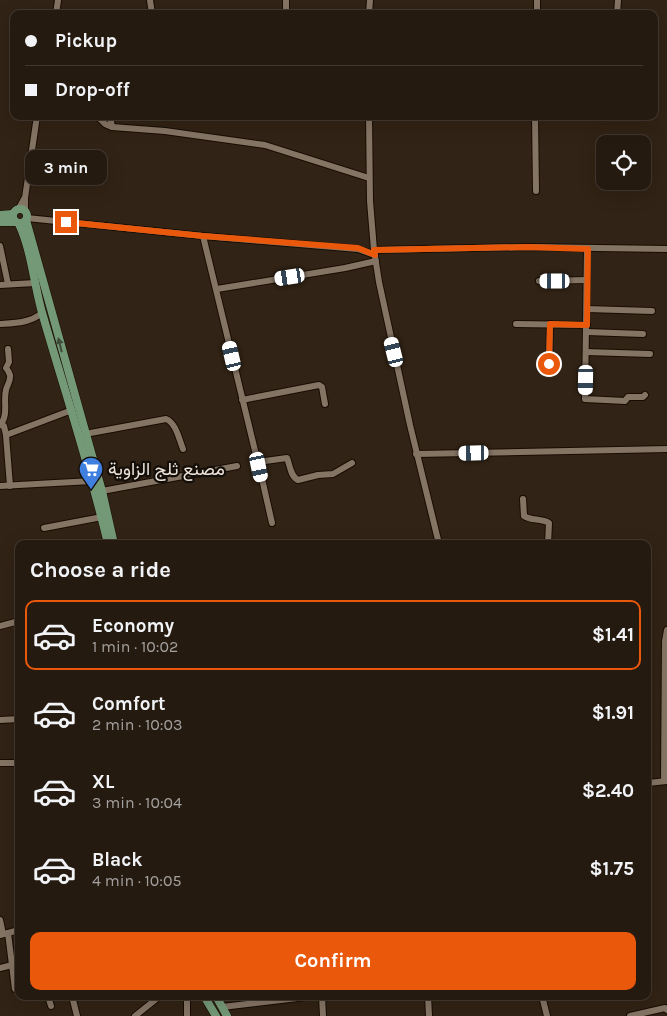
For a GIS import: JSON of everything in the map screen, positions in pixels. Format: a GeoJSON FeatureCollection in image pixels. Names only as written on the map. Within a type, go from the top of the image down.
{"type":"FeatureCollection","features":[{"type":"Feature","properties":{"kind":"main road"},"geometry":{"type":"LineString","coordinates":[[0,215],[21,217]]}},
{"type":"Feature","properties":{"kind":"main road"},"geometry":{"type":"LineString","coordinates":[[0,222],[21,217]]}},
{"type":"Feature","properties":{"kind":"main road"},"geometry":{"type":"LineString","coordinates":[[21,217],[42,313],[72,410],[107,540]]}},
{"type":"Feature","properties":{"kind":"main road"},"geometry":{"type":"LineString","coordinates":[[21,217],[102,491],[113,540]]}},
{"type":"Feature","properties":{"kind":"main road"},"geometry":{"type":"LineString","coordinates":[[206,1000],[216,1016]]}},
{"type":"Feature","properties":{"kind":"main road"},"geometry":{"type":"LineString","coordinates":[[218,1000],[227,1016]]}},
{"type":"Feature","properties":{"kind":"street"},"geometry":{"type":"LineString","coordinates":[[36,120],[21,217],[203,236],[358,248],[375,255]]}},
{"type":"Feature","properties":{"kind":"street"},"geometry":{"type":"LineString","coordinates":[[100,120],[104,124],[112,127],[165,131],[265,145],[369,178]]}},
{"type":"Feature","properties":{"kind":"street"},"geometry":{"type":"LineString","coordinates":[[111,120],[112,127]]}},
{"type":"Feature","properties":{"kind":"street"},"geometry":{"type":"LineString","coordinates":[[369,120],[369,178],[375,255],[386,321],[416,454],[438,540]]}},
{"type":"Feature","properties":{"kind":"street"},"geometry":{"type":"LineString","coordinates":[[535,120],[536,191]]}},
{"type":"Feature","properties":{"kind":"street"},"geometry":{"type":"LineString","coordinates":[[203,236],[272,523]]}},
{"type":"Feature","properties":{"kind":"street"},"geometry":{"type":"LineString","coordinates":[[0,246],[8,284]]}},
{"type":"Feature","properties":{"kind":"street"},"geometry":{"type":"LineString","coordinates":[[217,290],[345,268],[375,255],[528,247],[667,249]]}},
{"type":"Feature","properties":{"kind":"street"},"geometry":{"type":"LineString","coordinates":[[588,249],[586,399],[625,401],[628,397],[645,396]]}},
{"type":"Feature","properties":{"kind":"street"},"geometry":{"type":"LineString","coordinates":[[539,281],[587,280]]}},
{"type":"Feature","properties":{"kind":"street"},"geometry":{"type":"LineString","coordinates":[[0,285],[35,283]]}},
{"type":"Feature","properties":{"kind":"street"},"geometry":{"type":"LineString","coordinates":[[588,309],[652,311]]}},
{"type":"Feature","properties":{"kind":"street"},"geometry":{"type":"LineString","coordinates":[[0,324],[24,322],[42,313]]}},
{"type":"Feature","properties":{"kind":"street"},"geometry":{"type":"LineString","coordinates":[[516,324],[550,324],[643,334]]}},
{"type":"Feature","properties":{"kind":"street"},"geometry":{"type":"LineString","coordinates":[[549,364],[550,324]]}},
{"type":"Feature","properties":{"kind":"street"},"geometry":{"type":"LineString","coordinates":[[8,349],[6,368],[10,373],[4,399],[5,413],[3,422],[0,425],[4,426],[6,435],[10,486]]}},
{"type":"Feature","properties":{"kind":"street"},"geometry":{"type":"LineString","coordinates":[[586,352],[650,354]]}},
{"type":"Feature","properties":{"kind":"street"},"geometry":{"type":"LineString","coordinates":[[242,400],[319,385],[322,387],[325,404]]}},
{"type":"Feature","properties":{"kind":"street"},"geometry":{"type":"LineString","coordinates":[[6,435],[72,410]]}},
{"type":"Feature","properties":{"kind":"street"},"geometry":{"type":"LineString","coordinates":[[85,434],[166,420],[174,425],[183,449]]}},
{"type":"Feature","properties":{"kind":"street"},"geometry":{"type":"LineString","coordinates":[[416,454],[667,450]]}},
{"type":"Feature","properties":{"kind":"street"},"geometry":{"type":"LineString","coordinates":[[258,461],[287,458],[291,472],[298,480],[318,475],[333,474],[352,463]]}},
{"type":"Feature","properties":{"kind":"street"},"geometry":{"type":"LineString","coordinates":[[102,491],[237,466]]}},
{"type":"Feature","properties":{"kind":"street"},"geometry":{"type":"LineString","coordinates":[[0,486],[92,481]]}},
{"type":"Feature","properties":{"kind":"street"},"geometry":{"type":"LineString","coordinates":[[523,499],[524,516],[528,519],[545,520],[549,523],[548,540]]}},
{"type":"Feature","properties":{"kind":"street"},"geometry":{"type":"LineString","coordinates":[[44,528],[102,517]]}},
{"type":"Feature","properties":{"kind":"street"},"geometry":{"type":"LineString","coordinates":[[0,626],[15,622]]}},
{"type":"Feature","properties":{"kind":"street"},"geometry":{"type":"LineString","coordinates":[[651,783],[666,781],[665,641],[667,630]]}},
{"type":"Feature","properties":{"kind":"street"},"geometry":{"type":"LineString","coordinates":[[0,720],[15,719]]}},
{"type":"Feature","properties":{"kind":"street"},"geometry":{"type":"LineString","coordinates":[[0,763],[15,763]]}},
{"type":"Feature","properties":{"kind":"street"},"geometry":{"type":"LineString","coordinates":[[0,920],[12,965],[15,989]]}},
{"type":"Feature","properties":{"kind":"street"},"geometry":{"type":"LineString","coordinates":[[0,968],[12,965]]}},
{"type":"Feature","properties":{"kind":"street"},"geometry":{"type":"LineString","coordinates":[[49,1000],[51,1006]]}},
{"type":"Feature","properties":{"kind":"street"},"geometry":{"type":"LineString","coordinates":[[73,1000],[77,1016]]}},
{"type":"Feature","properties":{"kind":"street"},"geometry":{"type":"LineString","coordinates":[[129,1016],[148,1000]]}},
{"type":"Feature","properties":{"kind":"street"},"geometry":{"type":"LineString","coordinates":[[135,1016],[154,1000]]}},
{"type":"Feature","properties":{"kind":"street"},"geometry":{"type":"LineString","coordinates":[[187,1000],[187,1016]]}},
{"type":"Feature","properties":{"kind":"street"},"geometry":{"type":"LineString","coordinates":[[222,1007],[281,1000]]}},
{"type":"Feature","properties":{"kind":"street"},"geometry":{"type":"LineString","coordinates":[[322,1000],[323,1016]]}},
{"type":"Feature","properties":{"kind":"street"},"geometry":{"type":"LineString","coordinates":[[428,1000],[429,1016]]}},
{"type":"Feature","properties":{"kind":"street"},"geometry":{"type":"LineString","coordinates":[[543,1000],[547,1016]]}},
{"type":"Feature","properties":{"kind":"street"},"geometry":{"type":"LineString","coordinates":[[630,1016],[665,1008],[667,1010]]}},
{"type":"Feature","properties":{"kind":"place","name":"مصنع ثلج الزاوية"},"geometry":{"type":"Point","coordinates":[91,490]}},
{"type":"Feature","properties":{"kind":"route"},"geometry":{"type":"LineString","coordinates":[[66,222],[203,236],[358,248],[375,255],[374,250],[528,247],[588,249],[587,325],[550,324],[549,364]]}}]}
